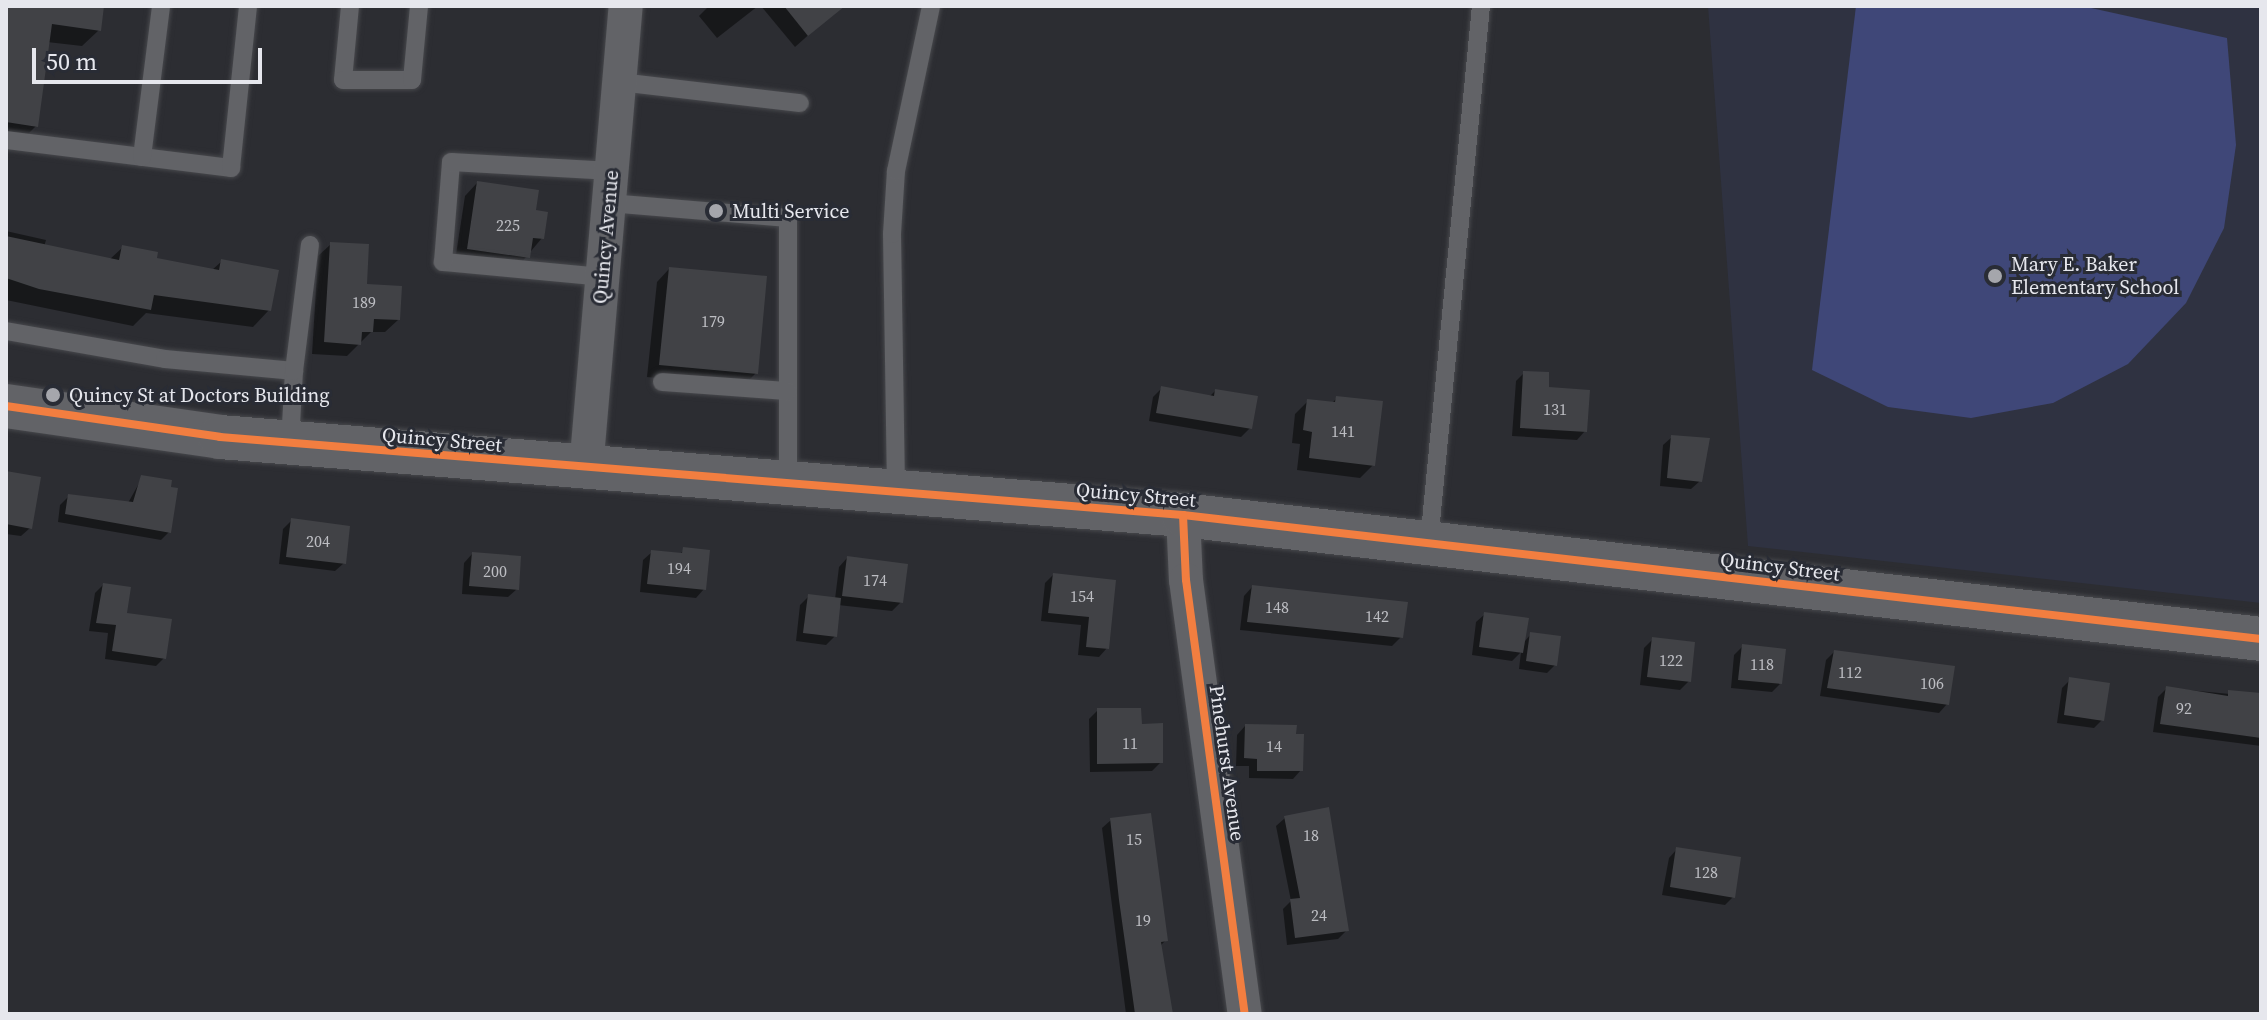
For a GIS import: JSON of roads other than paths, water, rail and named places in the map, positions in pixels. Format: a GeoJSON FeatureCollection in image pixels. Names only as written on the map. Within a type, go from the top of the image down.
{"type":"FeatureCollection","features":[{"type":"Feature","properties":{"kind":"main road","name":"Quincy Street"},"geometry":{"type":"LineString","coordinates":[[6,406],[154,431],[586,469],[896,488],[1183,515],[2261,639]]}},
{"type":"Feature","properties":{"kind":"street","name":"Quincy Avenue"},"geometry":{"type":"LineString","coordinates":[[586,469],[626,6]]}},
{"type":"Feature","properties":{"kind":"street","name":"Pinehurst Avenue"},"geometry":{"type":"LineString","coordinates":[[1183,515],[1186,580],[1245,1014]]}},
{"type":"Feature","properties":{"kind":"lane"},"geometry":{"type":"LineString","coordinates":[[142,157],[161,6]]}},
{"type":"Feature","properties":{"kind":"lane"},"geometry":{"type":"LineString","coordinates":[[6,140],[231,168],[248,6]]}},
{"type":"Feature","properties":{"kind":"lane"},"geometry":{"type":"LineString","coordinates":[[350,6],[343,80],[412,80],[419,6]]}},
{"type":"Feature","properties":{"kind":"lane"},"geometry":{"type":"LineString","coordinates":[[896,488],[895,187],[931,6]]}},
{"type":"Feature","properties":{"kind":"lane"},"geometry":{"type":"LineString","coordinates":[[1429,542],[1481,6]]}},
{"type":"Feature","properties":{"kind":"lane"},"geometry":{"type":"LineString","coordinates":[[620,82],[800,103]]}},
{"type":"Feature","properties":{"kind":"lane"},"geometry":{"type":"LineString","coordinates":[[603,277],[443,262],[451,162],[788,218],[788,481]]}},
{"type":"Feature","properties":{"kind":"lane"},"geometry":{"type":"LineString","coordinates":[[290,443],[294,371],[310,245]]}},
{"type":"Feature","properties":{"kind":"lane"},"geometry":{"type":"LineString","coordinates":[[6,331],[165,359],[294,371]]}},
{"type":"Feature","properties":{"kind":"lane"},"geometry":{"type":"LineString","coordinates":[[662,382],[788,391]]}},
{"type":"Feature","properties":{"kind":"place","name":"Multi Service"},"geometry":{"type":"Point","coordinates":[716,211]}},
{"type":"Feature","properties":{"kind":"place","name":"Mary E. Baker Elementary School"},"geometry":{"type":"Point","coordinates":[1995,276]}},
{"type":"Feature","properties":{"kind":"place","name":"Quincy St at Doctors Building"},"geometry":{"type":"Point","coordinates":[53,395]}}]}
